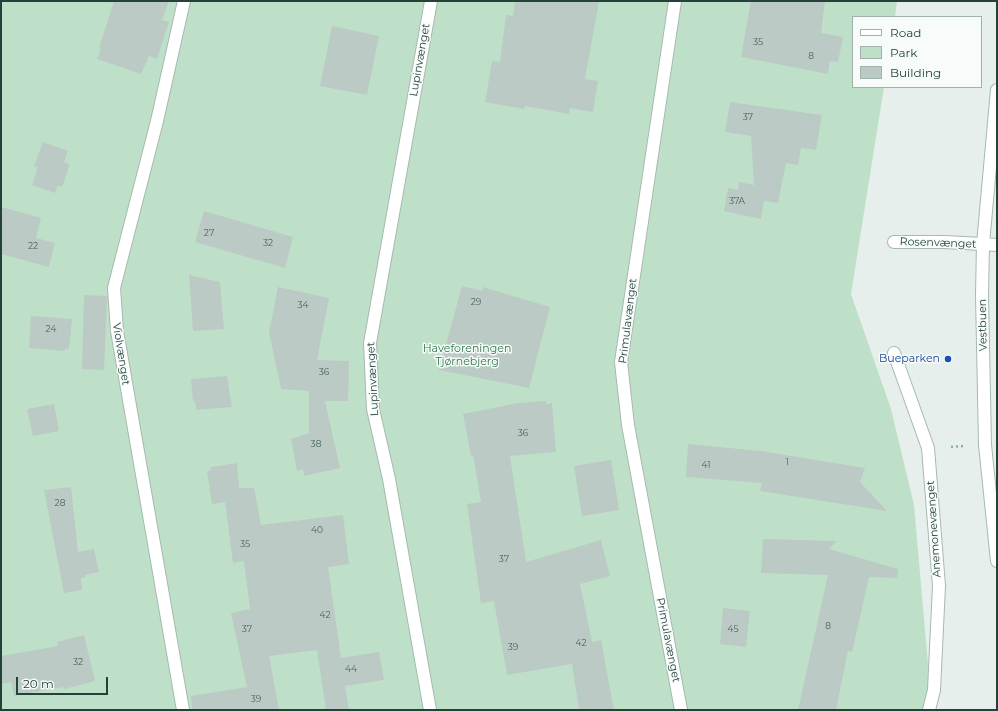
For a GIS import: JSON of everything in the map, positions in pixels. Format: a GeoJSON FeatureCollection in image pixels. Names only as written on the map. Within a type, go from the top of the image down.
{"type":"FeatureCollection","features":[{"type":"Feature","properties":{"kind":"street","name":"Violvænget"},"geometry":{"type":"LineString","coordinates":[[183,710],[116,331],[114,288],[157,121],[184,1]]}},
{"type":"Feature","properties":{"kind":"street","name":"Lupinvænget"},"geometry":{"type":"LineString","coordinates":[[430,710],[389,479],[373,409],[370,343],[431,1]]}},
{"type":"Feature","properties":{"kind":"street","name":"Primulavænget"},"geometry":{"type":"LineString","coordinates":[[675,1],[621,362],[628,426],[681,710]]}},
{"type":"Feature","properties":{"kind":"street","name":"Vestbuen"},"geometry":{"type":"LineString","coordinates":[[997,90],[983,244],[985,445],[997,560]]}},
{"type":"Feature","properties":{"kind":"street","name":"Rosenvænget"},"geometry":{"type":"LineString","coordinates":[[894,242],[983,244]]}},
{"type":"Feature","properties":{"kind":"street"},"geometry":{"type":"LineString","coordinates":[[983,244],[997,245]]}},
{"type":"Feature","properties":{"kind":"street","name":"Anemonevænget"},"geometry":{"type":"LineString","coordinates":[[894,354],[928,448],[939,586],[934,690],[929,710]]}},
{"type":"Feature","properties":{"kind":"path"},"geometry":{"type":"LineString","coordinates":[[928,448],[985,445]]}},
{"type":"Feature","properties":{"kind":"green space","name":"Haveforeningen Tjørnebjerg"},"geometry":{"type":"Polygon","coordinates":[[[1,1],[897,1],[895,16],[852,16],[852,88],[884,88],[851,294],[891,409],[914,505],[932,710],[1,710],[1,1]]]}},
{"type":"Feature","properties":{"kind":"building"},"geometry":{"type":"Polygon","coordinates":[[[114,1],[169,1],[162,20],[169,22],[157,59],[149,56],[141,74],[97,59],[114,1]]]}},
{"type":"Feature","properties":{"kind":"building"},"geometry":{"type":"Polygon","coordinates":[[[515,1],[599,1],[585,79],[598,81],[593,112],[570,108],[569,114],[525,106],[524,109],[485,102],[492,61],[500,62],[506,15],[513,16],[515,1]]]}},
{"type":"Feature","properties":{"kind":"building"},"geometry":{"type":"Polygon","coordinates":[[[751,1],[825,1],[821,33],[843,37],[838,62],[830,61],[828,74],[741,57],[751,1]]]}},
{"type":"Feature","properties":{"kind":"building"},"geometry":{"type":"Polygon","coordinates":[[[332,26],[379,36],[367,95],[320,86],[332,26]]]}},
{"type":"Feature","properties":{"kind":"building"},"geometry":{"type":"Polygon","coordinates":[[[730,102],[822,115],[816,150],[801,148],[798,165],[786,163],[778,203],[764,201],[761,219],[724,211],[728,188],[738,190],[739,182],[754,185],[751,136],[725,132],[730,102]]]}},
{"type":"Feature","properties":{"kind":"building"},"geometry":{"type":"Polygon","coordinates":[[[43,142],[68,151],[64,162],[70,164],[62,187],[58,185],[55,193],[32,185],[38,167],[34,166],[43,142]]]}},
{"type":"Feature","properties":{"kind":"building"},"geometry":{"type":"Polygon","coordinates":[[[1,207],[41,218],[36,238],[55,243],[49,267],[1,254],[1,207]]]}},
{"type":"Feature","properties":{"kind":"building"},"geometry":{"type":"Polygon","coordinates":[[[204,211],[293,237],[285,268],[195,242],[204,211]]]}},
{"type":"Feature","properties":{"kind":"building"},"geometry":{"type":"Polygon","coordinates":[[[189,275],[220,282],[224,329],[193,331],[189,275]]]}},
{"type":"Feature","properties":{"kind":"building"},"geometry":{"type":"Polygon","coordinates":[[[462,286],[482,291],[483,287],[550,307],[529,388],[439,370],[462,286]]]}},
{"type":"Feature","properties":{"kind":"building"},"geometry":{"type":"Polygon","coordinates":[[[278,287],[329,298],[317,360],[349,361],[348,401],[325,401],[340,468],[304,476],[303,469],[297,471],[291,439],[309,433],[309,391],[281,389],[269,332],[278,287]]]}},
{"type":"Feature","properties":{"kind":"building"},"geometry":{"type":"Polygon","coordinates":[[[84,295],[107,296],[104,370],[82,369],[84,295]]]}},
{"type":"Feature","properties":{"kind":"building"},"geometry":{"type":"Polygon","coordinates":[[[31,316],[72,319],[69,349],[65,349],[65,351],[29,348],[31,316]]]}},
{"type":"Feature","properties":{"kind":"building"},"geometry":{"type":"Polygon","coordinates":[[[227,376],[232,407],[196,410],[195,401],[193,401],[191,379],[227,376]]]}},
{"type":"Feature","properties":{"kind":"building"},"geometry":{"type":"Polygon","coordinates":[[[546,401],[546,404],[552,403],[556,452],[510,456],[526,562],[601,540],[610,576],[580,584],[592,642],[601,640],[614,710],[579,710],[572,664],[507,675],[494,601],[481,603],[467,504],[481,502],[473,455],[471,456],[463,414],[518,403],[546,401]]]}},
{"type":"Feature","properties":{"kind":"building"},"geometry":{"type":"Polygon","coordinates":[[[54,404],[59,431],[33,436],[27,409],[54,404]]]}},
{"type":"Feature","properties":{"kind":"building"},"geometry":{"type":"Polygon","coordinates":[[[688,444],[761,451],[865,468],[860,482],[887,511],[760,491],[762,483],[686,477],[688,444]]]}},
{"type":"Feature","properties":{"kind":"building"},"geometry":{"type":"Polygon","coordinates":[[[611,460],[619,510],[582,516],[574,466],[611,460]]]}},
{"type":"Feature","properties":{"kind":"building"},"geometry":{"type":"Polygon","coordinates":[[[237,463],[239,488],[254,488],[261,525],[343,515],[349,564],[328,567],[341,658],[379,652],[384,680],[345,686],[349,710],[326,710],[317,650],[269,656],[279,710],[192,710],[191,696],[247,687],[231,613],[250,609],[244,561],[233,563],[225,502],[212,504],[207,471],[211,470],[211,467],[237,463]]]}},
{"type":"Feature","properties":{"kind":"building"},"geometry":{"type":"Polygon","coordinates":[[[71,487],[78,552],[94,549],[99,572],[85,575],[86,577],[81,578],[82,590],[64,593],[44,490],[71,487]]]}},
{"type":"Feature","properties":{"kind":"building"},"geometry":{"type":"Polygon","coordinates":[[[763,539],[837,541],[829,549],[898,569],[897,578],[869,577],[852,652],[848,651],[836,710],[798,710],[828,575],[761,573],[763,539]]]}},
{"type":"Feature","properties":{"kind":"building"},"geometry":{"type":"Polygon","coordinates":[[[723,608],[750,611],[746,647],[720,644],[723,608]]]}},
{"type":"Feature","properties":{"kind":"building"},"geometry":{"type":"Polygon","coordinates":[[[84,635],[95,681],[64,689],[63,687],[14,696],[11,682],[1,684],[1,656],[58,646],[57,642],[84,635]]]}},
{"type":"Feature","properties":{"kind":"place","name":"Bueparken"},"geometry":{"type":"Point","coordinates":[948,359]}}]}
